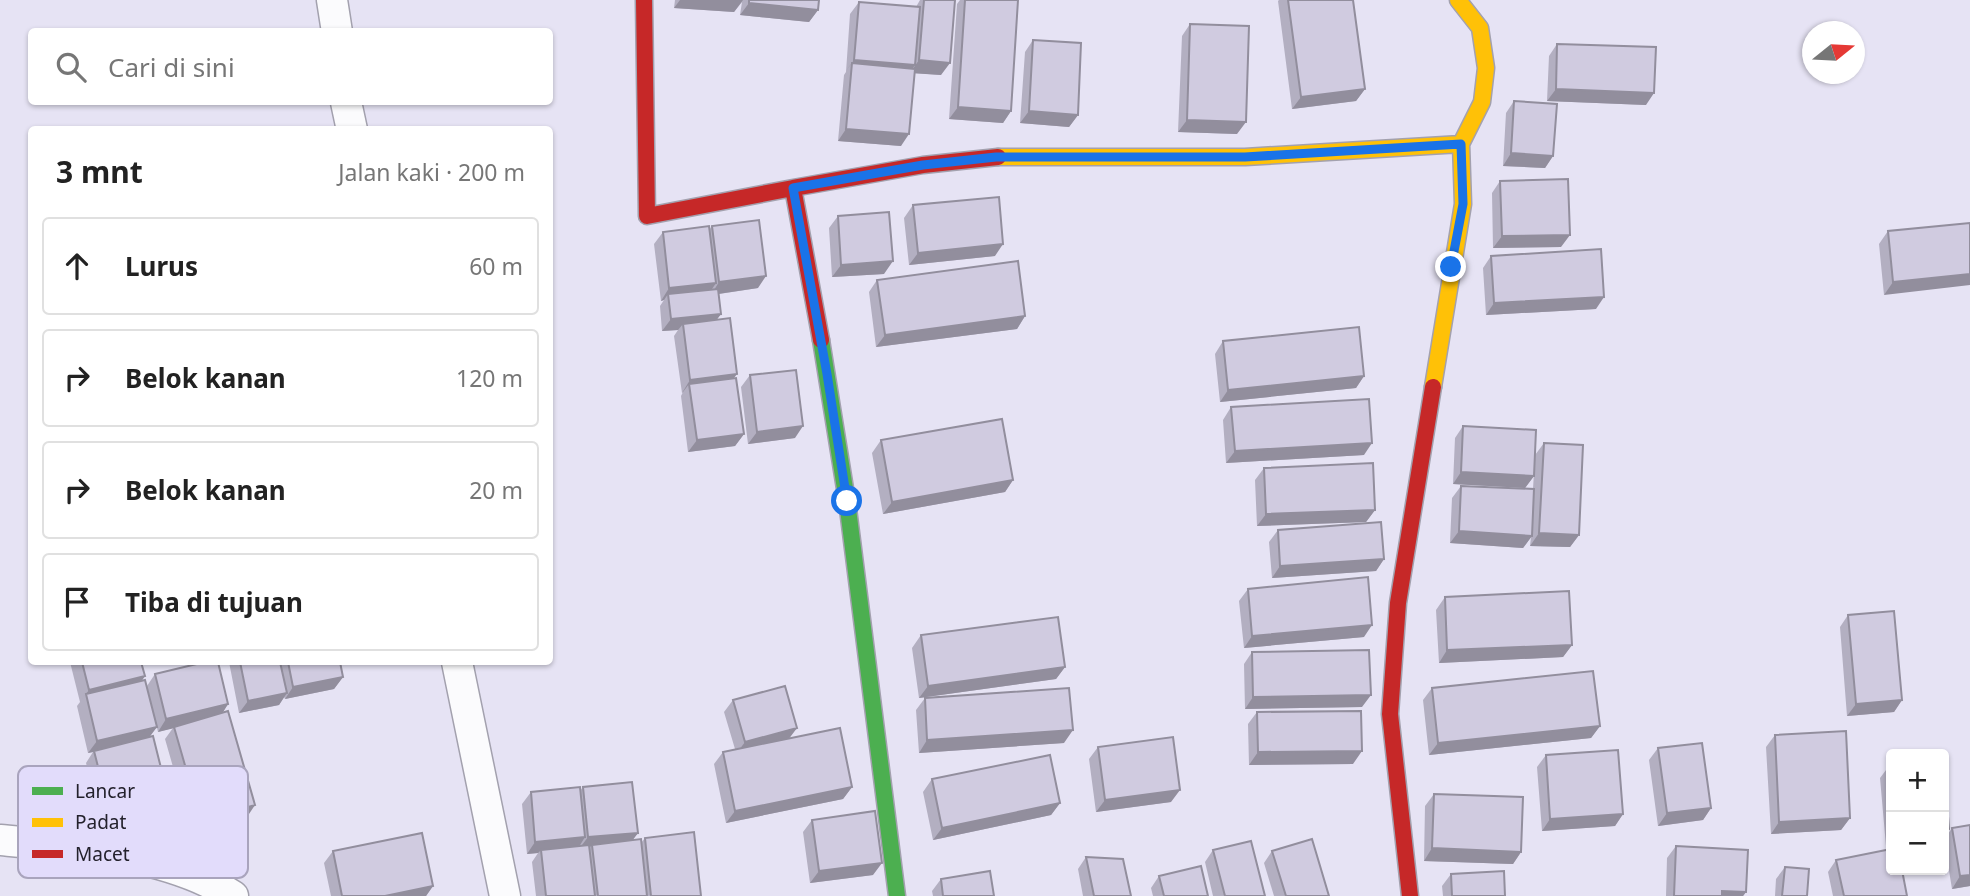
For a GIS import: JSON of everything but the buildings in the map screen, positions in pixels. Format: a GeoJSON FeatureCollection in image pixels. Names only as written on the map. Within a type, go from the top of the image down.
{"type":"FeatureCollection","features":[{"type":"Feature","properties":{"kind":"street"},"geometry":{"type":"LineString","coordinates":[[332,0],[336,28]]}},
{"type":"Feature","properties":{"kind":"street"},"geometry":{"type":"LineString","coordinates":[[644,0],[647,216],[923,165],[996,157],[1245,157],[1461,144]]}},
{"type":"Feature","properties":{"kind":"street"},"geometry":{"type":"LineString","coordinates":[[1410,896],[1390,714],[1398,603],[1463,204],[1461,144],[1482,102],[1486,68],[1480,28],[1458,0]]}},
{"type":"Feature","properties":{"kind":"street"},"geometry":{"type":"LineString","coordinates":[[347,105],[351,126]]}},
{"type":"Feature","properties":{"kind":"street"},"geometry":{"type":"LineString","coordinates":[[793,188],[847,501],[897,896]]}},
{"type":"Feature","properties":{"kind":"street"},"geometry":{"type":"LineString","coordinates":[[458,665],[505,896]]}},
{"type":"Feature","properties":{"kind":"street"},"geometry":{"type":"LineString","coordinates":[[0,840],[18,842]]}},
{"type":"Feature","properties":{"kind":"street"},"geometry":{"type":"LineString","coordinates":[[199,878],[214,883],[233,896]]}},
{"type":"Feature","properties":{"kind":"traffic: fast"},"geometry":{"type":"LineString","coordinates":[[821,340],[847,501],[897,896]]}},
{"type":"Feature","properties":{"kind":"traffic: slow"},"geometry":{"type":"LineString","coordinates":[[1433,387],[1463,204],[1461,144],[1482,102],[1486,68],[1480,28],[1458,0]]}},
{"type":"Feature","properties":{"kind":"traffic: slow"},"geometry":{"type":"LineString","coordinates":[[998,157],[1245,157],[1461,144]]}},
{"type":"Feature","properties":{"kind":"traffic: jam"},"geometry":{"type":"LineString","coordinates":[[644,0],[647,216],[793,188]]}},
{"type":"Feature","properties":{"kind":"traffic: jam"},"geometry":{"type":"LineString","coordinates":[[821,340],[793,188],[923,165],[998,157]]}},
{"type":"Feature","properties":{"kind":"traffic: jam"},"geometry":{"type":"LineString","coordinates":[[1410,896],[1390,714],[1398,603],[1433,387]]}},
{"type":"Feature","properties":{"kind":"route"},"geometry":{"type":"LineString","coordinates":[[847,501],[793,188],[923,165],[996,157],[1245,157],[1461,144],[1463,204],[1451,267]]}}]}
